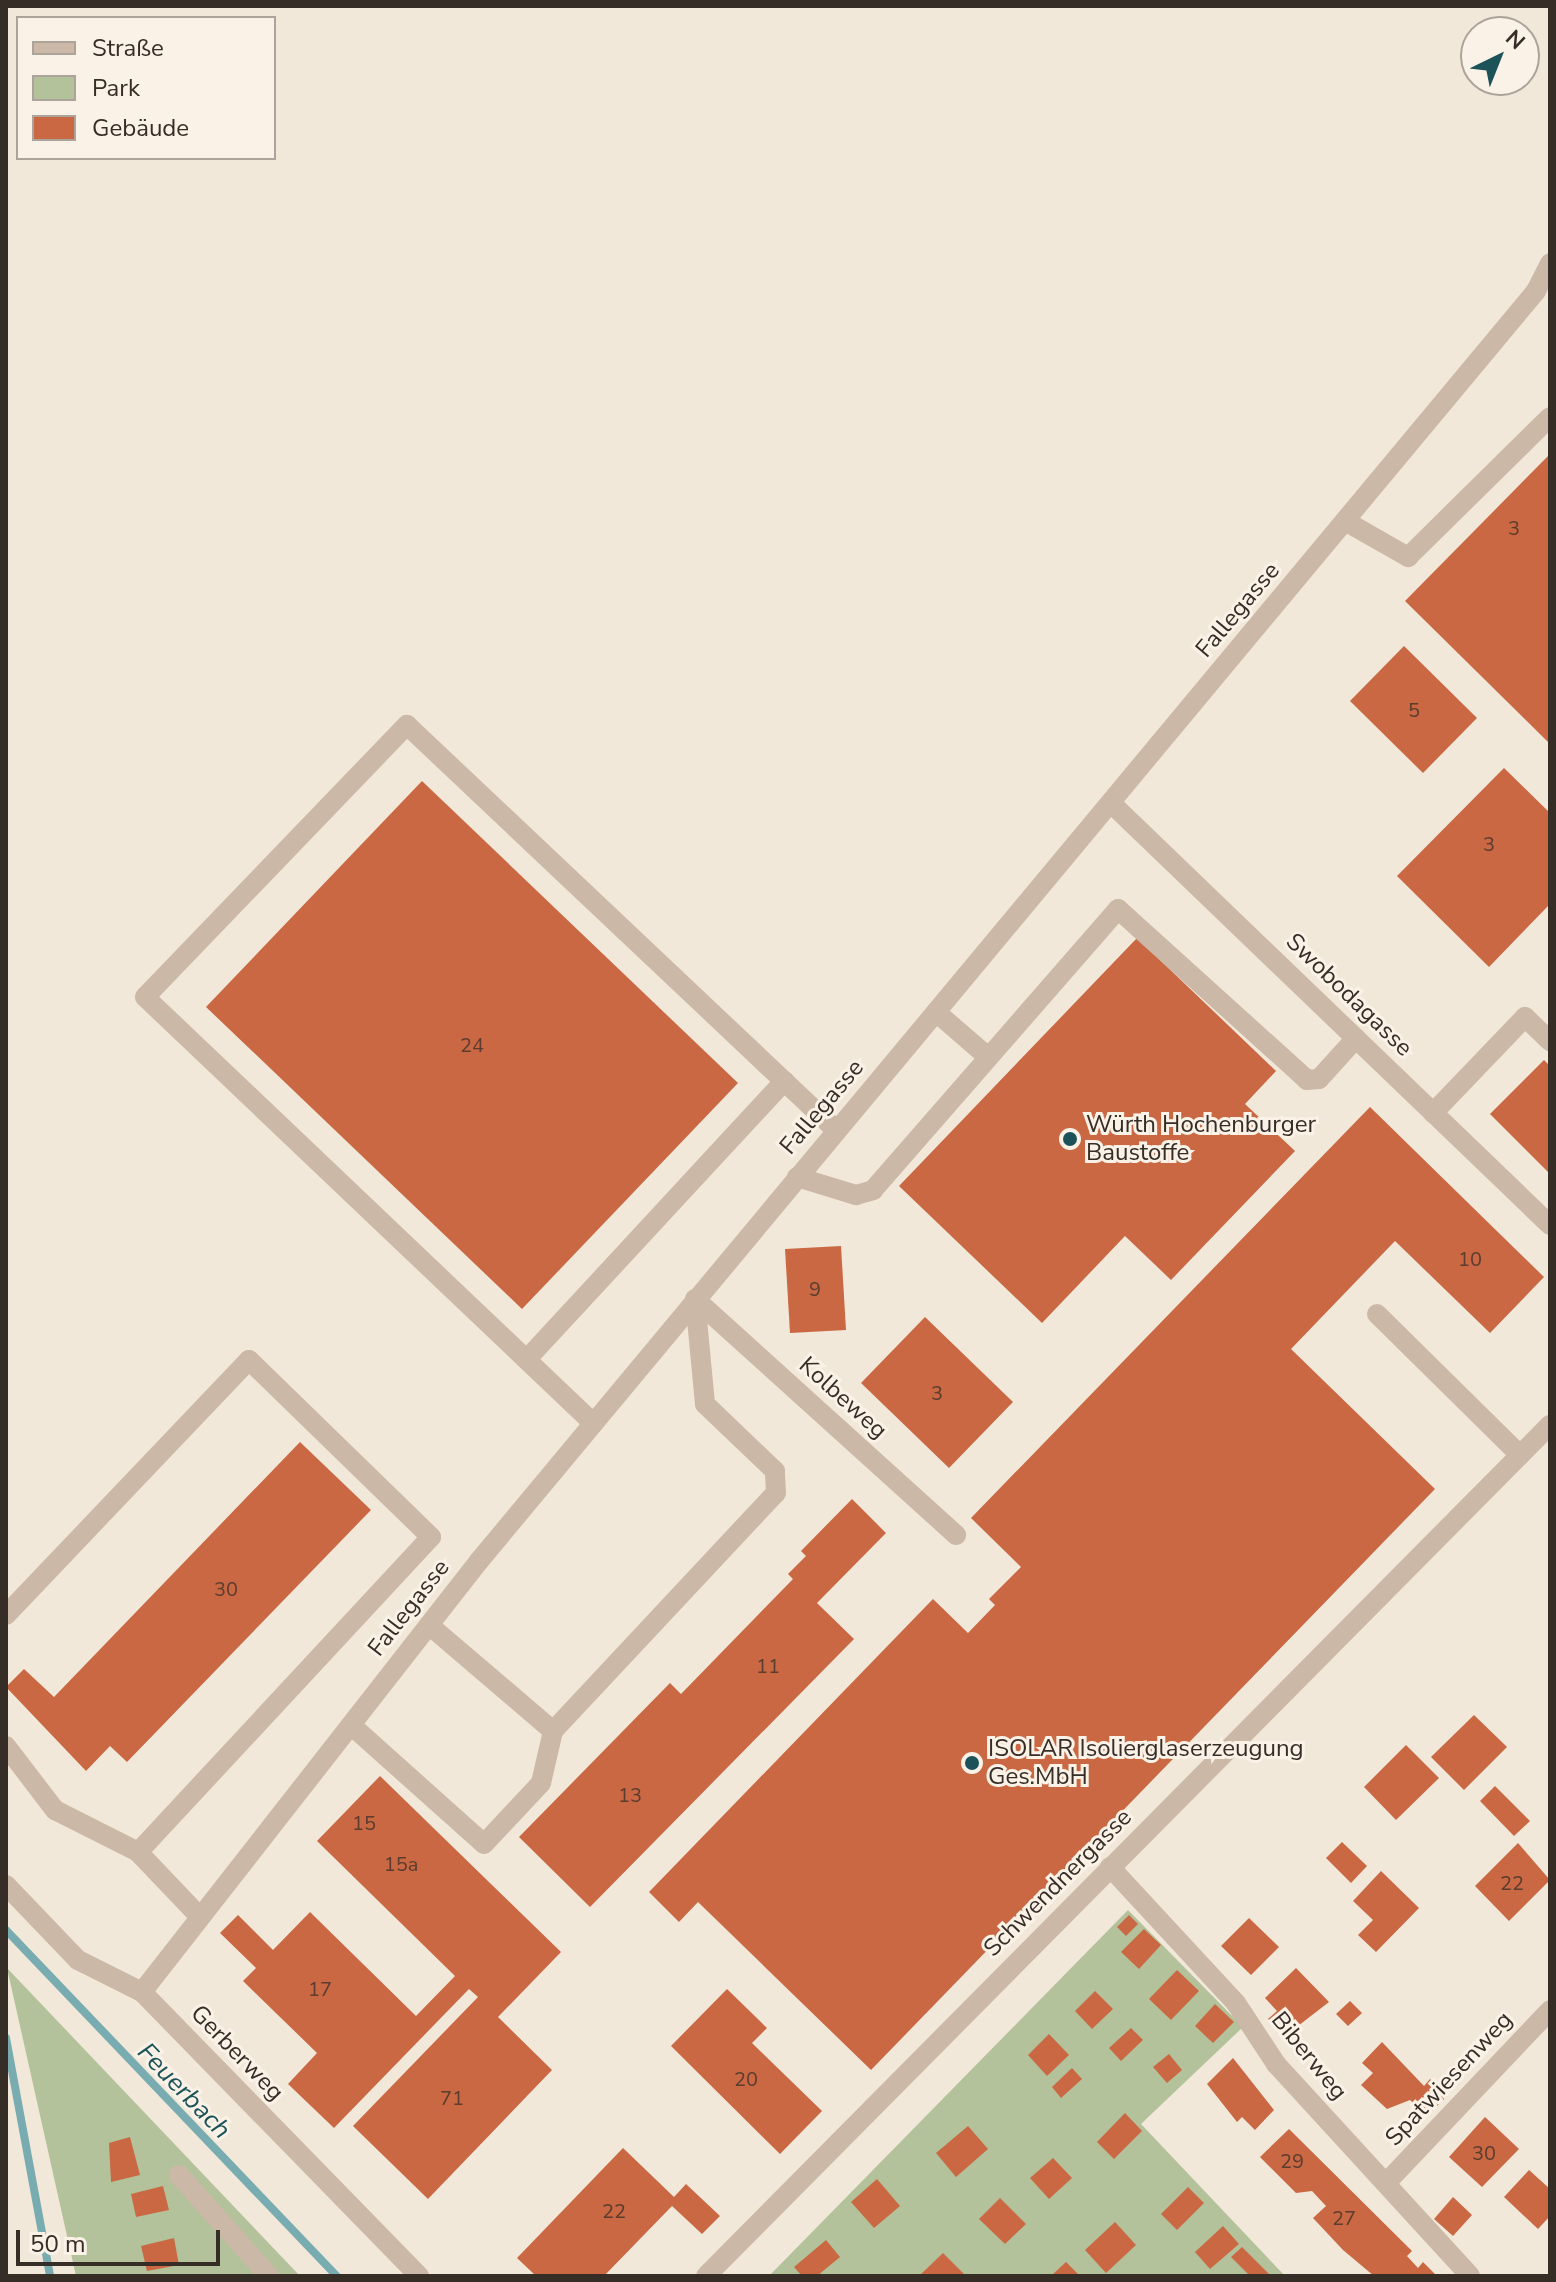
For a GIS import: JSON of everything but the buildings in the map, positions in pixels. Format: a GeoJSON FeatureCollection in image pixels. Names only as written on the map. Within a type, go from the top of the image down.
{"type":"FeatureCollection","features":[{"type":"Feature","properties":{"kind":"street","name":"Fallegasse"},"geometry":{"type":"LineString","coordinates":[[142,1992],[429,1625],[695,1299],[1345,521],[1543,298],[1550,263]]}},
{"type":"Feature","properties":{"kind":"street"},"geometry":{"type":"LineString","coordinates":[[1345,521],[1408,557],[1550,417]]}},
{"type":"Feature","properties":{"kind":"street"},"geometry":{"type":"LineString","coordinates":[[593,1423],[145,997],[407,725],[837,1131]]}},
{"type":"Feature","properties":{"kind":"street","name":"Swobodagasse"},"geometry":{"type":"LineString","coordinates":[[1111,803],[1550,1225]]}},
{"type":"Feature","properties":{"kind":"street"},"geometry":{"type":"LineString","coordinates":[[797,1177],[866,1195],[1118,909],[1307,1080],[1319,1079],[1356,1038]]}},
{"type":"Feature","properties":{"kind":"street"},"geometry":{"type":"LineString","coordinates":[[936,1012],[988,1057]]}},
{"type":"Feature","properties":{"kind":"street"},"geometry":{"type":"LineString","coordinates":[[1433,1113],[1525,1017],[1550,1041]]}},
{"type":"Feature","properties":{"kind":"street"},"geometry":{"type":"LineString","coordinates":[[527,1359],[784,1081]]}},
{"type":"Feature","properties":{"kind":"street"},"geometry":{"type":"LineString","coordinates":[[351,1725],[484,1844],[541,1783],[553,1731],[776,1493],[775,1471],[705,1404],[695,1299]]}},
{"type":"Feature","properties":{"kind":"street","name":"Kolbeweg"},"geometry":{"type":"LineString","coordinates":[[695,1299],[956,1535]]}},
{"type":"Feature","properties":{"kind":"street"},"geometry":{"type":"LineString","coordinates":[[1377,1314],[1520,1455]]}},
{"type":"Feature","properties":{"kind":"street"},"geometry":{"type":"LineString","coordinates":[[6,1615],[249,1360],[431,1537],[138,1852]]}},
{"type":"Feature","properties":{"kind":"street","name":"Schwendnergasse"},"geometry":{"type":"LineString","coordinates":[[706,2276],[1550,1425]]}},
{"type":"Feature","properties":{"kind":"street"},"geometry":{"type":"LineString","coordinates":[[429,1625],[553,1731]]}},
{"type":"Feature","properties":{"kind":"street"},"geometry":{"type":"LineString","coordinates":[[6,1746],[55,1810],[138,1852],[200,1917]]}},
{"type":"Feature","properties":{"kind":"street","name":"Biberweg"},"geometry":{"type":"LineString","coordinates":[[1110,1867],[1236,2003],[1276,2064],[1470,2276]]}},
{"type":"Feature","properties":{"kind":"street","name":"Gerberweg"},"geometry":{"type":"LineString","coordinates":[[6,1885],[78,1960],[142,1992],[419,2276]]}},
{"type":"Feature","properties":{"kind":"street","name":"Spatwiesenweg"},"geometry":{"type":"LineString","coordinates":[[1386,2183],[1550,2010]]}},
{"type":"Feature","properties":{"kind":"street"},"geometry":{"type":"LineString","coordinates":[[179,2175],[269,2276]]}},
{"type":"Feature","properties":{"kind":"green space"},"geometry":{"type":"Polygon","coordinates":[[[1128,1910],[1243,2027],[1141,2124],[1285,2276],[769,2276],[1128,1910]]]}},
{"type":"Feature","properties":{"kind":"green space"},"geometry":{"type":"Polygon","coordinates":[[[7,1968],[300,2276],[76,2276],[7,1968]]]}},
{"type":"Feature","properties":{"kind":"waterway","name":"Feuerbach"},"geometry":{"type":"LineString","coordinates":[[6,1930],[337,2276]]}},
{"type":"Feature","properties":{"kind":"waterway"},"geometry":{"type":"LineString","coordinates":[[6,2038],[50,2276]]}},
{"type":"Feature","properties":{"kind":"place","name":"Würth Hochenburger Baustoffe"},"geometry":{"type":"Point","coordinates":[1070,1139]}},
{"type":"Feature","properties":{"kind":"place","name":"ISOLAR Isolierglaserzeugung Ges.MbH"},"geometry":{"type":"Point","coordinates":[972,1763]}}]}
